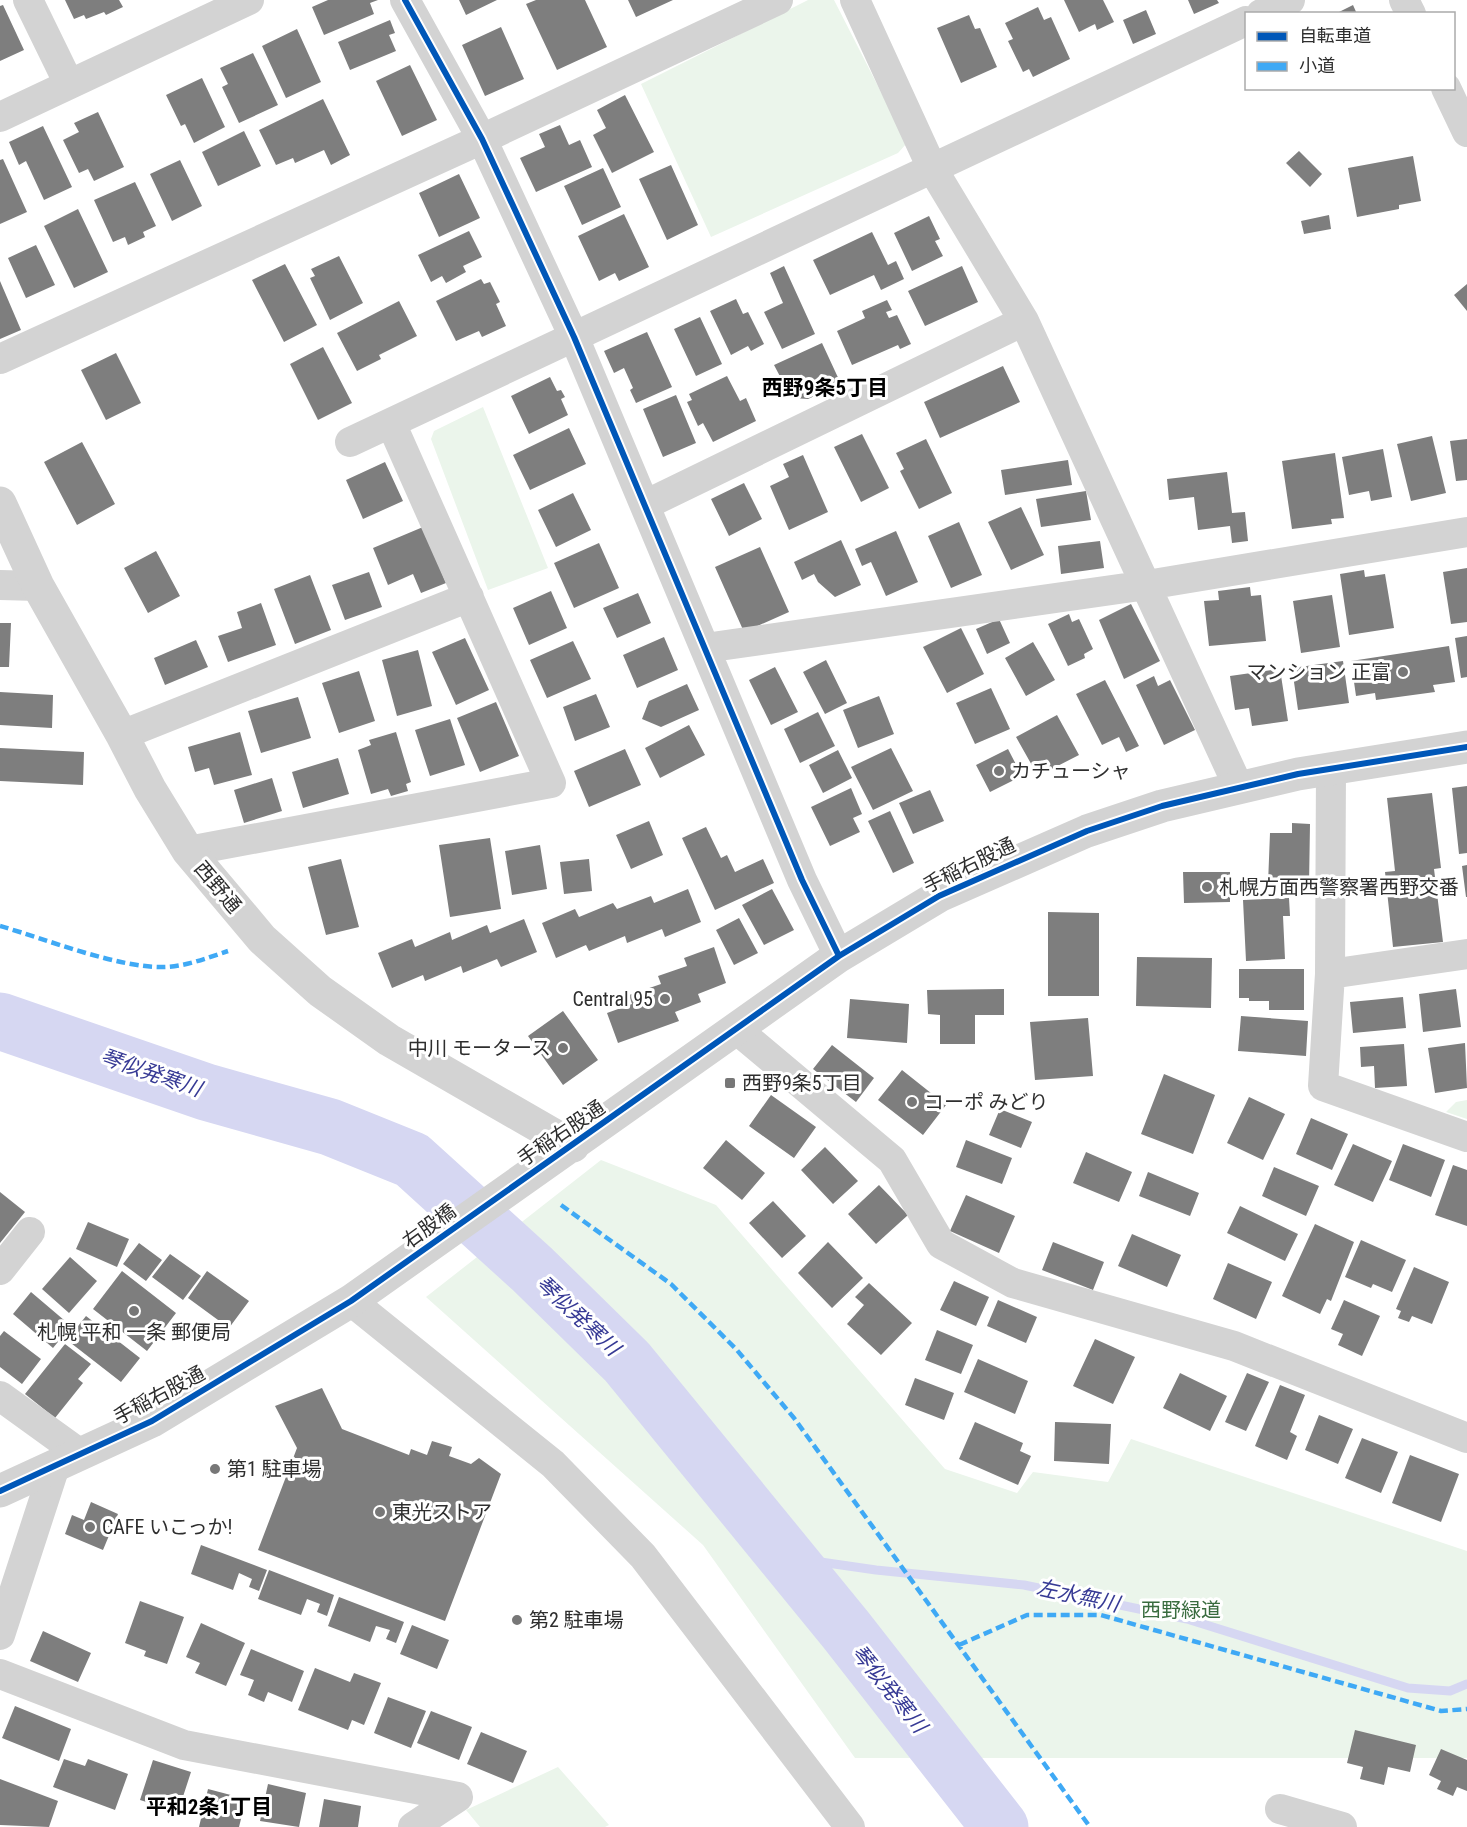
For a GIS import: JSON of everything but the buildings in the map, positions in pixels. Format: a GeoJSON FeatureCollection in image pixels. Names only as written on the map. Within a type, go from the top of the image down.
{"type":"FeatureCollection","features":[{"type":"Feature","properties":{"kind":"street"},"geometry":{"type":"LineString","coordinates":[[28,0],[69,84]]}},
{"type":"Feature","properties":{"kind":"street"},"geometry":{"type":"LineString","coordinates":[[0,117],[69,84],[208,9],[249,0]]}},
{"type":"Feature","properties":{"kind":"street"},"geometry":{"type":"LineString","coordinates":[[405,0],[482,139],[574,337],[802,880],[839,956]]}},
{"type":"Feature","properties":{"kind":"street"},"geometry":{"type":"LineString","coordinates":[[0,359],[482,139],[778,0]]}},
{"type":"Feature","properties":{"kind":"street"},"geometry":{"type":"LineString","coordinates":[[855,0],[932,168],[1024,321],[1238,786]]}},
{"type":"Feature","properties":{"kind":"street"},"geometry":{"type":"LineString","coordinates":[[1266,12],[1290,0]]}},
{"type":"Feature","properties":{"kind":"street"},"geometry":{"type":"LineString","coordinates":[[350,442],[1245,21]]}},
{"type":"Feature","properties":{"kind":"street"},"geometry":{"type":"LineString","coordinates":[[1447,90],[1467,132]]}},
{"type":"Feature","properties":{"kind":"street"},"geometry":{"type":"LineString","coordinates":[[645,505],[1024,321]]}},
{"type":"Feature","properties":{"kind":"street"},"geometry":{"type":"LineString","coordinates":[[188,851],[551,783],[391,423]]}},
{"type":"Feature","properties":{"kind":"street","name":"西野通"},"geometry":{"type":"LineString","coordinates":[[0,503],[38,586],[123,735],[150,789],[188,851],[262,939],[320,991],[389,1040],[573,1146]]}},
{"type":"Feature","properties":{"kind":"street"},"geometry":{"type":"LineString","coordinates":[[705,648],[1147,585],[1467,532]]}},
{"type":"Feature","properties":{"kind":"street"},"geometry":{"type":"LineString","coordinates":[[0,585],[38,586]]}},
{"type":"Feature","properties":{"kind":"street"},"geometry":{"type":"LineString","coordinates":[[123,735],[469,597]]}},
{"type":"Feature","properties":{"kind":"street","name":"手稲右股通"},"geometry":{"type":"LineString","coordinates":[[490,1202],[573,1146],[839,956],[939,896],[1016,860],[1087,831],[1238,786],[1331,768],[1467,747]]}},
{"type":"Feature","properties":{"kind":"street"},"geometry":{"type":"LineString","coordinates":[[1331,768],[1330,974],[1323,1086],[1467,1137]]}},
{"type":"Feature","properties":{"kind":"street"},"geometry":{"type":"LineString","coordinates":[[1330,974],[1467,954]]}},
{"type":"Feature","properties":{"kind":"street"},"geometry":{"type":"LineString","coordinates":[[736,1029],[892,1160],[941,1244],[1013,1283],[1234,1346],[1467,1438]]}},
{"type":"Feature","properties":{"kind":"street","name":"右股橋"},"geometry":{"type":"LineString","coordinates":[[387,1276],[490,1202]]}},
{"type":"Feature","properties":{"kind":"street"},"geometry":{"type":"LineString","coordinates":[[0,1270],[30,1232]]}},
{"type":"Feature","properties":{"kind":"street","name":"手稲右股通"},"geometry":{"type":"LineString","coordinates":[[0,1491],[152,1421],[351,1301],[387,1276]]}},
{"type":"Feature","properties":{"kind":"street"},"geometry":{"type":"LineString","coordinates":[[351,1301],[553,1464],[642,1556],[850,1827]]}},
{"type":"Feature","properties":{"kind":"street"},"geometry":{"type":"LineString","coordinates":[[0,1396],[67,1459],[0,1635]]}},
{"type":"Feature","properties":{"kind":"street"},"geometry":{"type":"LineString","coordinates":[[0,1674],[184,1745],[458,1797],[413,1827]]}},
{"type":"Feature","properties":{"kind":"street"},"geometry":{"type":"LineString","coordinates":[[1280,1809],[1342,1827]]}},
{"type":"Feature","properties":{"kind":"green space"},"geometry":{"type":"Polygon","coordinates":[[[808,0],[834,0],[907,143],[898,153],[711,237],[641,84],[808,0]]]}},
{"type":"Feature","properties":{"kind":"green space"},"geometry":{"type":"Polygon","coordinates":[[[483,407],[548,568],[488,590],[431,439],[434,431],[483,407]]]}},
{"type":"Feature","properties":{"kind":"green space"},"geometry":{"type":"Polygon","coordinates":[[[1467,1100],[1467,1119],[1446,1112],[1456,1102],[1467,1100]]]}},
{"type":"Feature","properties":{"kind":"green space","name":"西野緑道"},"geometry":{"type":"Polygon","coordinates":[[[601,1160],[716,1205],[945,1469],[1017,1493],[1033,1472],[1108,1482],[1131,1439],[1467,1551],[1467,1758],[855,1758],[703,1545],[426,1297],[601,1160]]]}},
{"type":"Feature","properties":{"kind":"green space"},"geometry":{"type":"Polygon","coordinates":[[[558,1767],[609,1825],[605,1827],[480,1827],[466,1810],[558,1767]]]}},
{"type":"Feature","properties":{"kind":"waterway","name":"琴似発寒川"},"geometry":{"type":"LineString","coordinates":[[0,1021],[206,1092],[330,1127],[412,1160],[532,1269],[627,1362],[846,1630],[1000,1827]]}},
{"type":"Feature","properties":{"kind":"waterway","name":"左水無川"},"geometry":{"type":"LineString","coordinates":[[786,1557],[876,1570],[1024,1585],[1187,1619],[1408,1688],[1450,1691],[1467,1684]]}},
{"type":"Feature","properties":{"kind":"marked path"},"geometry":{"type":"LineString","coordinates":[[0,926],[105,958],[148,966],[182,965],[228,951]]}},
{"type":"Feature","properties":{"kind":"marked path"},"geometry":{"type":"LineString","coordinates":[[561,1205],[671,1284],[736,1349],[794,1418],[1090,1827]]}},
{"type":"Feature","properties":{"kind":"marked path"},"geometry":{"type":"LineString","coordinates":[[959,1645],[1027,1615],[1101,1615],[1441,1711],[1467,1709]]}},
{"type":"Feature","properties":{"kind":"cycle path"},"geometry":{"type":"LineString","coordinates":[[405,0],[482,139],[574,337],[802,880],[839,956]]}},
{"type":"Feature","properties":{"kind":"cycle path"},"geometry":{"type":"LineString","coordinates":[[0,1491],[152,1421],[351,1301],[839,956],[939,896],[1087,831],[1162,806],[1298,774],[1467,747]]}},
{"type":"Feature","properties":{"kind":"place","name":"マンション 正富"},"geometry":{"type":"Point","coordinates":[1403,672]}},
{"type":"Feature","properties":{"kind":"place","name":"カチューシャ"},"geometry":{"type":"Point","coordinates":[999,771]}},
{"type":"Feature","properties":{"kind":"place","name":"札幌方面西警察署西野交番"},"geometry":{"type":"Point","coordinates":[1207,887]}},
{"type":"Feature","properties":{"kind":"place","name":"Central 95"},"geometry":{"type":"Point","coordinates":[665,999]}},
{"type":"Feature","properties":{"kind":"place","name":"中川 モータース"},"geometry":{"type":"Point","coordinates":[563,1048]}},
{"type":"Feature","properties":{"kind":"place","name":"西野9条5丁目"},"geometry":{"type":"Point","coordinates":[730,1083]}},
{"type":"Feature","properties":{"kind":"place","name":"コーポ みどり"},"geometry":{"type":"Point","coordinates":[912,1102]}},
{"type":"Feature","properties":{"kind":"place","name":"札幌 平和 一条 郵便局"},"geometry":{"type":"Point","coordinates":[134,1311]}},
{"type":"Feature","properties":{"kind":"place","name":"第1 駐車場"},"geometry":{"type":"Point","coordinates":[215,1469]}},
{"type":"Feature","properties":{"kind":"place","name":"東光ストア"},"geometry":{"type":"Point","coordinates":[380,1512]}},
{"type":"Feature","properties":{"kind":"place","name":"CAFE いこっか!"},"geometry":{"type":"Point","coordinates":[90,1527]}},
{"type":"Feature","properties":{"kind":"place","name":"第2 駐車場"},"geometry":{"type":"Point","coordinates":[517,1620]}},
{"type":"Feature","properties":{"kind":"district","name":"西野9条5丁目"},"geometry":{"type":"Point","coordinates":[825,388]}},
{"type":"Feature","properties":{"kind":"district","name":"平和2条1丁目"},"geometry":{"type":"Point","coordinates":[209,1807]}}]}
